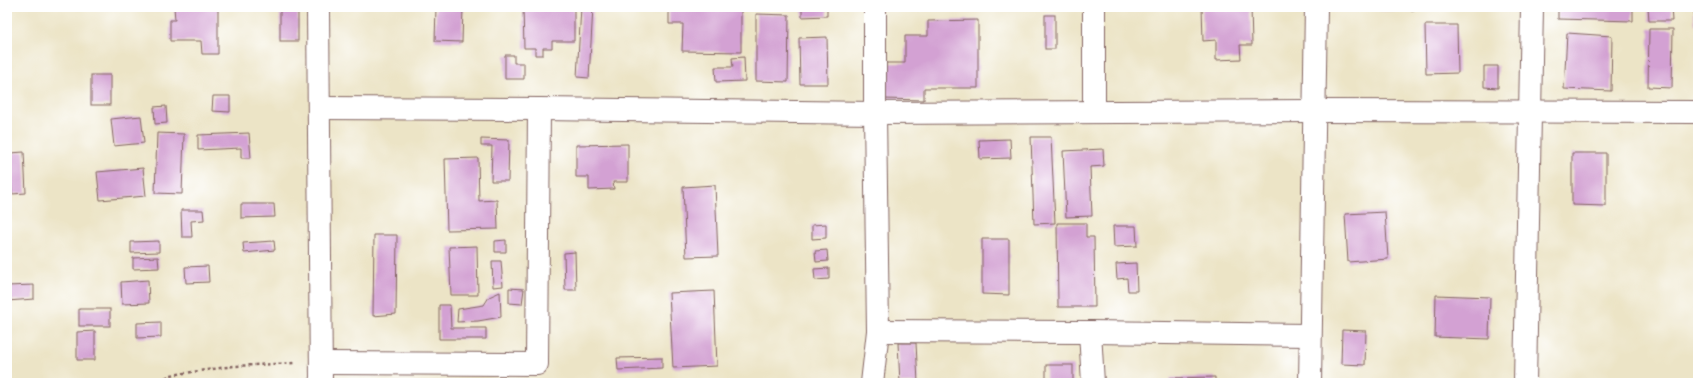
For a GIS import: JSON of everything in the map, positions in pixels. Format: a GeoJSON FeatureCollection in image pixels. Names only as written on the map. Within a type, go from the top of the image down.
{"type":"FeatureCollection","features":[{"type":"Feature","properties":{"kind":"street"},"geometry":{"type":"LineString","coordinates":[[318,7],[321,373],[537,364],[540,109]]}},
{"type":"Feature","properties":{"kind":"street"},"geometry":{"type":"LineString","coordinates":[[872,383],[878,331],[875,7]]}},
{"type":"Feature","properties":{"kind":"street"},"geometry":{"type":"LineString","coordinates":[[1094,7],[1094,112]]}},
{"type":"Feature","properties":{"kind":"street"},"geometry":{"type":"LineString","coordinates":[[1310,383],[1316,7]]}},
{"type":"Feature","properties":{"kind":"street"},"geometry":{"type":"LineString","coordinates":[[1525,383],[1532,7]]}},
{"type":"Feature","properties":{"kind":"street"},"geometry":{"type":"LineString","coordinates":[[319,108],[875,113],[1314,111],[1698,112]]}},
{"type":"Feature","properties":{"kind":"street"},"geometry":{"type":"LineString","coordinates":[[878,331],[1310,335]]}},
{"type":"Feature","properties":{"kind":"street"},"geometry":{"type":"LineString","coordinates":[[1090,332],[1093,383]]}},
{"type":"Feature","properties":{"kind":"path"},"geometry":{"type":"LineString","coordinates":[[156,383],[171,375],[234,366],[295,363]]}},
{"type":"Feature","properties":{"kind":"building"},"geometry":{"type":"Polygon","coordinates":[[[174,7],[218,7],[218,54],[202,54],[201,41],[170,41],[170,20],[175,20],[174,7]]]}},
{"type":"Feature","properties":{"kind":"building"},"geometry":{"type":"Polygon","coordinates":[[[280,7],[298,7],[298,41],[280,41],[280,7]]]}},
{"type":"Feature","properties":{"kind":"building"},"geometry":{"type":"Polygon","coordinates":[[[436,7],[463,7],[462,42],[435,41],[436,7]]]}},
{"type":"Feature","properties":{"kind":"building"},"geometry":{"type":"Polygon","coordinates":[[[523,7],[574,8],[574,41],[552,41],[552,48],[543,48],[543,55],[535,55],[535,48],[524,48],[523,7]]]}},
{"type":"Feature","properties":{"kind":"building"},"geometry":{"type":"Polygon","coordinates":[[[581,7],[593,7],[589,78],[577,77],[581,7]]]}},
{"type":"Feature","properties":{"kind":"building"},"geometry":{"type":"Polygon","coordinates":[[[669,7],[741,8],[741,52],[682,51],[683,24],[669,24],[669,7]]]}},
{"type":"Feature","properties":{"kind":"building"},"geometry":{"type":"Polygon","coordinates":[[[802,7],[827,7],[827,16],[802,17],[802,7]]]}},
{"type":"Feature","properties":{"kind":"building"},"geometry":{"type":"Polygon","coordinates":[[[1202,7],[1251,7],[1252,45],[1240,45],[1241,59],[1216,60],[1216,40],[1203,41],[1202,7]]]}},
{"type":"Feature","properties":{"kind":"building"},"geometry":{"type":"Polygon","coordinates":[[[1380,7],[1414,7],[1414,10],[1380,11],[1380,7]]]}},
{"type":"Feature","properties":{"kind":"building"},"geometry":{"type":"Polygon","coordinates":[[[1430,7],[1456,7],[1456,9],[1430,9],[1430,7]]]}},
{"type":"Feature","properties":{"kind":"building"},"geometry":{"type":"Polygon","coordinates":[[[1558,7],[1633,7],[1633,21],[1558,19],[1558,7]]]}},
{"type":"Feature","properties":{"kind":"building"},"geometry":{"type":"Polygon","coordinates":[[[1648,7],[1671,7],[1672,21],[1649,21],[1648,7]]]}},
{"type":"Feature","properties":{"kind":"building"},"geometry":{"type":"Polygon","coordinates":[[[1694,12],[1698,12],[1698,24],[1695,24],[1694,12]]]}},
{"type":"Feature","properties":{"kind":"building"},"geometry":{"type":"Polygon","coordinates":[[[756,14],[789,15],[788,82],[756,81],[756,14]]]}},
{"type":"Feature","properties":{"kind":"building"},"geometry":{"type":"Polygon","coordinates":[[[1045,15],[1055,15],[1055,49],[1045,49],[1045,15]]]}},
{"type":"Feature","properties":{"kind":"building"},"geometry":{"type":"Polygon","coordinates":[[[978,20],[978,88],[924,88],[924,100],[883,99],[882,63],[905,63],[905,36],[928,36],[928,21],[978,20]]]}},
{"type":"Feature","properties":{"kind":"building"},"geometry":{"type":"Polygon","coordinates":[[[1425,25],[1457,25],[1458,73],[1426,74],[1425,25]]]}},
{"type":"Feature","properties":{"kind":"building"},"geometry":{"type":"Polygon","coordinates":[[[1649,29],[1673,29],[1672,88],[1648,87],[1649,29]]]}},
{"type":"Feature","properties":{"kind":"building"},"geometry":{"type":"Polygon","coordinates":[[[1567,33],[1612,36],[1611,91],[1564,89],[1567,33]]]}},
{"type":"Feature","properties":{"kind":"building"},"geometry":{"type":"Polygon","coordinates":[[[827,37],[828,84],[800,84],[799,38],[827,37]]]}},
{"type":"Feature","properties":{"kind":"building"},"geometry":{"type":"Polygon","coordinates":[[[505,55],[514,55],[514,63],[524,63],[524,79],[505,79],[505,55]]]}},
{"type":"Feature","properties":{"kind":"building"},"geometry":{"type":"Polygon","coordinates":[[[744,57],[745,81],[716,82],[715,67],[733,67],[732,58],[744,57]]]}},
{"type":"Feature","properties":{"kind":"building"},"geometry":{"type":"Polygon","coordinates":[[[1484,66],[1498,66],[1498,88],[1484,87],[1484,66]]]}},
{"type":"Feature","properties":{"kind":"building"},"geometry":{"type":"Polygon","coordinates":[[[91,75],[110,75],[110,105],[91,105],[91,75]]]}},
{"type":"Feature","properties":{"kind":"building"},"geometry":{"type":"Polygon","coordinates":[[[213,96],[230,96],[230,112],[212,111],[213,96]]]}},
{"type":"Feature","properties":{"kind":"building"},"geometry":{"type":"Polygon","coordinates":[[[166,106],[167,123],[155,124],[154,107],[166,106]]]}},
{"type":"Feature","properties":{"kind":"building"},"geometry":{"type":"Polygon","coordinates":[[[141,116],[144,143],[114,146],[111,119],[141,116]]]}},
{"type":"Feature","properties":{"kind":"building"},"geometry":{"type":"Polygon","coordinates":[[[157,133],[184,134],[182,194],[155,193],[157,133]]]}},
{"type":"Feature","properties":{"kind":"building"},"geometry":{"type":"Polygon","coordinates":[[[249,133],[251,158],[241,158],[241,148],[198,150],[198,135],[249,133]]]}},
{"type":"Feature","properties":{"kind":"building"},"geometry":{"type":"Polygon","coordinates":[[[1031,137],[1051,137],[1055,223],[1034,224],[1031,137]]]}},
{"type":"Feature","properties":{"kind":"building"},"geometry":{"type":"Polygon","coordinates":[[[481,139],[509,140],[508,181],[491,181],[492,146],[481,146],[481,139]]]}},
{"type":"Feature","properties":{"kind":"building"},"geometry":{"type":"Polygon","coordinates":[[[1010,139],[1011,158],[980,159],[979,140],[1010,139]]]}},
{"type":"Feature","properties":{"kind":"building"},"geometry":{"type":"Polygon","coordinates":[[[628,144],[628,182],[613,182],[614,189],[589,190],[589,177],[576,177],[576,145],[628,144]]]}},
{"type":"Feature","properties":{"kind":"building"},"geometry":{"type":"Polygon","coordinates":[[[1103,149],[1104,166],[1090,167],[1092,216],[1066,217],[1063,151],[1103,149]]]}},
{"type":"Feature","properties":{"kind":"building"},"geometry":{"type":"Polygon","coordinates":[[[24,152],[26,193],[12,194],[10,153],[24,152]]]}},
{"type":"Feature","properties":{"kind":"building"},"geometry":{"type":"Polygon","coordinates":[[[1572,153],[1606,153],[1606,206],[1572,205],[1572,153]]]}},
{"type":"Feature","properties":{"kind":"building"},"geometry":{"type":"Polygon","coordinates":[[[478,158],[479,201],[497,200],[498,229],[447,230],[445,159],[478,158]]]}},
{"type":"Feature","properties":{"kind":"building"},"geometry":{"type":"Polygon","coordinates":[[[143,168],[146,196],[100,200],[97,172],[143,168]]]}},
{"type":"Feature","properties":{"kind":"building"},"geometry":{"type":"Polygon","coordinates":[[[715,185],[718,256],[686,257],[683,187],[715,185]]]}},
{"type":"Feature","properties":{"kind":"building"},"geometry":{"type":"Polygon","coordinates":[[[241,204],[274,204],[275,217],[241,218],[241,204]]]}},
{"type":"Feature","properties":{"kind":"building"},"geometry":{"type":"Polygon","coordinates":[[[181,210],[203,210],[204,220],[191,221],[192,237],[182,237],[181,210]]]}},
{"type":"Feature","properties":{"kind":"building"},"geometry":{"type":"Polygon","coordinates":[[[1385,212],[1388,259],[1348,262],[1345,214],[1385,212]]]}},
{"type":"Feature","properties":{"kind":"building"},"geometry":{"type":"Polygon","coordinates":[[[1057,223],[1086,223],[1086,237],[1094,237],[1095,307],[1058,307],[1057,223]]]}},
{"type":"Feature","properties":{"kind":"building"},"geometry":{"type":"Polygon","coordinates":[[[826,224],[826,238],[812,239],[812,225],[826,224]]]}},
{"type":"Feature","properties":{"kind":"building"},"geometry":{"type":"Polygon","coordinates":[[[1113,226],[1136,226],[1137,246],[1114,247],[1113,226]]]}},
{"type":"Feature","properties":{"kind":"building"},"geometry":{"type":"Polygon","coordinates":[[[374,235],[397,235],[396,314],[373,316],[374,235]]]}},
{"type":"Feature","properties":{"kind":"building"},"geometry":{"type":"Polygon","coordinates":[[[982,239],[1009,239],[1009,295],[982,294],[982,239]]]}},
{"type":"Feature","properties":{"kind":"building"},"geometry":{"type":"Polygon","coordinates":[[[506,240],[506,252],[495,252],[495,241],[506,240]]]}},
{"type":"Feature","properties":{"kind":"building"},"geometry":{"type":"Polygon","coordinates":[[[159,241],[159,252],[131,253],[131,242],[159,241]]]}},
{"type":"Feature","properties":{"kind":"building"},"geometry":{"type":"Polygon","coordinates":[[[274,241],[275,250],[244,253],[243,243],[274,241]]]}},
{"type":"Feature","properties":{"kind":"building"},"geometry":{"type":"Polygon","coordinates":[[[477,246],[478,295],[451,295],[449,247],[477,246]]]}},
{"type":"Feature","properties":{"kind":"building"},"geometry":{"type":"Polygon","coordinates":[[[827,250],[828,261],[816,262],[815,251],[827,250]]]}},
{"type":"Feature","properties":{"kind":"building"},"geometry":{"type":"Polygon","coordinates":[[[575,252],[576,290],[565,290],[564,253],[575,252]]]}},
{"type":"Feature","properties":{"kind":"building"},"geometry":{"type":"Polygon","coordinates":[[[158,257],[159,268],[133,269],[133,258],[158,257]]]}},
{"type":"Feature","properties":{"kind":"building"},"geometry":{"type":"Polygon","coordinates":[[[492,261],[501,261],[503,286],[493,287],[492,261]]]}},
{"type":"Feature","properties":{"kind":"building"},"geometry":{"type":"Polygon","coordinates":[[[1136,263],[1137,291],[1128,291],[1127,278],[1117,279],[1116,264],[1136,263]]]}},
{"type":"Feature","properties":{"kind":"building"},"geometry":{"type":"Polygon","coordinates":[[[208,266],[209,282],[186,283],[185,267],[208,266]]]}},
{"type":"Feature","properties":{"kind":"building"},"geometry":{"type":"Polygon","coordinates":[[[829,268],[829,279],[815,280],[814,269],[829,268]]]}},
{"type":"Feature","properties":{"kind":"building"},"geometry":{"type":"Polygon","coordinates":[[[148,280],[149,303],[122,304],[121,282],[148,280]]]}},
{"type":"Feature","properties":{"kind":"building"},"geometry":{"type":"Polygon","coordinates":[[[34,285],[34,299],[7,301],[7,286],[34,285]]]}},
{"type":"Feature","properties":{"kind":"building"},"geometry":{"type":"Polygon","coordinates":[[[509,288],[524,289],[522,304],[509,303],[509,288]]]}},
{"type":"Feature","properties":{"kind":"building"},"geometry":{"type":"Polygon","coordinates":[[[714,291],[717,366],[673,368],[669,293],[714,291]]]}},
{"type":"Feature","properties":{"kind":"building"},"geometry":{"type":"Polygon","coordinates":[[[500,292],[501,317],[478,321],[457,322],[458,309],[484,305],[489,297],[500,292]]]}},
{"type":"Feature","properties":{"kind":"building"},"geometry":{"type":"Polygon","coordinates":[[[1436,295],[1490,297],[1489,339],[1435,337],[1436,295]]]}},
{"type":"Feature","properties":{"kind":"building"},"geometry":{"type":"Polygon","coordinates":[[[439,305],[450,305],[451,328],[486,328],[486,339],[439,339],[439,305]]]}},
{"type":"Feature","properties":{"kind":"building"},"geometry":{"type":"Polygon","coordinates":[[[79,309],[110,309],[110,326],[79,326],[79,309]]]}},
{"type":"Feature","properties":{"kind":"building"},"geometry":{"type":"Polygon","coordinates":[[[161,322],[161,337],[137,338],[137,323],[161,322]]]}},
{"type":"Feature","properties":{"kind":"building"},"geometry":{"type":"Polygon","coordinates":[[[1342,330],[1366,331],[1365,365],[1341,364],[1342,330]]]}},
{"type":"Feature","properties":{"kind":"building"},"geometry":{"type":"Polygon","coordinates":[[[95,331],[95,360],[77,360],[77,332],[95,331]]]}},
{"type":"Feature","properties":{"kind":"building"},"geometry":{"type":"Polygon","coordinates":[[[898,343],[916,343],[918,383],[900,383],[898,343]]]}},
{"type":"Feature","properties":{"kind":"building"},"geometry":{"type":"Polygon","coordinates":[[[662,357],[662,368],[618,370],[617,358],[662,357]]]}},
{"type":"Feature","properties":{"kind":"building"},"geometry":{"type":"Polygon","coordinates":[[[1046,365],[1073,365],[1073,383],[1046,383],[1046,365]]]}},
{"type":"Feature","properties":{"kind":"building"},"geometry":{"type":"Polygon","coordinates":[[[1215,377],[1215,383],[1170,383],[1170,378],[1215,377]]]}}]}
